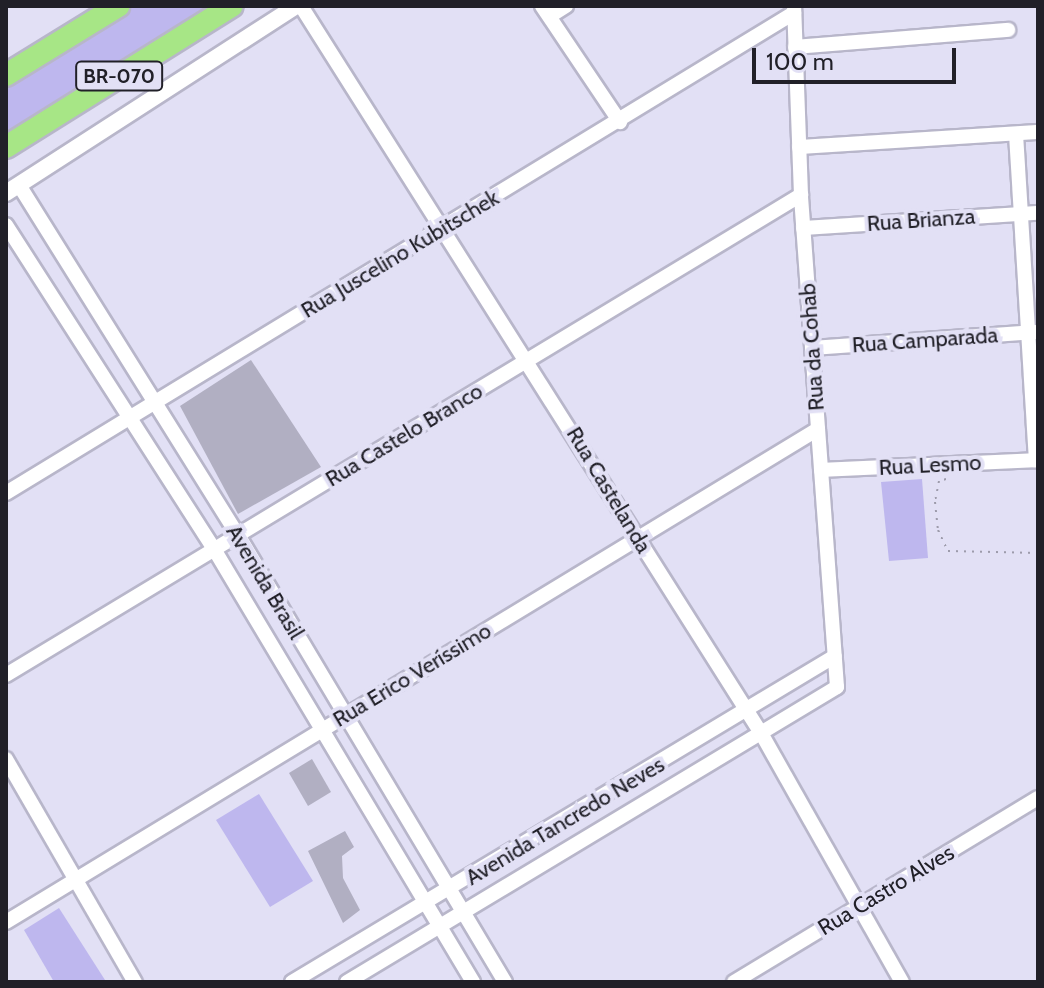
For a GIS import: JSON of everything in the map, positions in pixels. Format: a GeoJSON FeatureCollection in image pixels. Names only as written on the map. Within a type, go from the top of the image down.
{"type":"FeatureCollection","features":[{"type":"Feature","properties":{"kind":"highway","name":"BR-070"},"geometry":{"type":"LineString","coordinates":[[6,75],[118,6]]}},
{"type":"Feature","properties":{"kind":"highway","name":"BR-070"},"geometry":{"type":"LineString","coordinates":[[6,147],[232,6]]}},
{"type":"Feature","properties":{"kind":"street"},"geometry":{"type":"LineString","coordinates":[[12,189],[299,6]]}},
{"type":"Feature","properties":{"kind":"street","name":"Rua Castelanda"},"geometry":{"type":"LineString","coordinates":[[299,6],[529,359],[761,733],[902,982]]}},
{"type":"Feature","properties":{"kind":"street"},"geometry":{"type":"LineString","coordinates":[[566,6],[546,11],[620,122]]}},
{"type":"Feature","properties":{"kind":"street","name":"Rua Juscelino Kubitschek"},"geometry":{"type":"LineString","coordinates":[[6,493],[620,122],[794,10]]}},
{"type":"Feature","properties":{"kind":"street","name":"Rua da Cohab"},"geometry":{"type":"LineString","coordinates":[[794,10],[803,228],[837,687]]}},
{"type":"Feature","properties":{"kind":"street"},"geometry":{"type":"LineString","coordinates":[[795,47],[1008,30]]}},
{"type":"Feature","properties":{"kind":"street"},"geometry":{"type":"LineString","coordinates":[[799,147],[1038,132]]}},
{"type":"Feature","properties":{"kind":"street"},"geometry":{"type":"LineString","coordinates":[[1016,134],[1033,332],[1037,460]]}},
{"type":"Feature","properties":{"kind":"street","name":"Avenida Brasil"},"geometry":{"type":"LineString","coordinates":[[12,189],[155,401],[505,982]]}},
{"type":"Feature","properties":{"kind":"street","name":"Rua Castelo Branco"},"geometry":{"type":"LineString","coordinates":[[6,675],[801,195]]}},
{"type":"Feature","properties":{"kind":"street","name":"Rua Brianza"},"geometry":{"type":"LineString","coordinates":[[803,228],[1038,213]]}},
{"type":"Feature","properties":{"kind":"street","name":"Avenida Brasil"},"geometry":{"type":"LineString","coordinates":[[6,225],[131,415],[214,549],[320,731],[473,982]]}},
{"type":"Feature","properties":{"kind":"street","name":"Rua Camparada"},"geometry":{"type":"LineString","coordinates":[[812,348],[1033,332]]}},
{"type":"Feature","properties":{"kind":"street","name":"Rua Erico Veríssimo"},"geometry":{"type":"LineString","coordinates":[[6,922],[818,429]]}},
{"type":"Feature","properties":{"kind":"street","name":"Rua Lesmo"},"geometry":{"type":"LineString","coordinates":[[821,470],[1037,460]]}},
{"type":"Feature","properties":{"kind":"street","name":"Avenida Tancredo Neves"},"geometry":{"type":"LineString","coordinates":[[292,982],[450,890],[835,656]]}},
{"type":"Feature","properties":{"kind":"street","name":"Avenida Tancredo Neves"},"geometry":{"type":"LineString","coordinates":[[347,982],[837,687]]}},
{"type":"Feature","properties":{"kind":"street"},"geometry":{"type":"LineString","coordinates":[[6,759],[78,878],[135,982]]}},
{"type":"Feature","properties":{"kind":"street","name":"Rua Castro Alves"},"geometry":{"type":"LineString","coordinates":[[734,982],[1038,798]]}},
{"type":"Feature","properties":{"kind":"path"},"geometry":{"type":"LineString","coordinates":[[954,477],[939,481],[935,502],[938,530],[948,551],[1038,553]]}},
{"type":"Feature","properties":{"kind":"shaded area"},"geometry":{"type":"Polygon","coordinates":[[[133,6],[211,6],[6,134],[6,84],[133,6]]]}},
{"type":"Feature","properties":{"kind":"shaded area"},"geometry":{"type":"Polygon","coordinates":[[[922,479],[928,558],[889,561],[881,482],[922,479]]]}},
{"type":"Feature","properties":{"kind":"shaded area"},"geometry":{"type":"Polygon","coordinates":[[[259,794],[313,881],[270,907],[216,820],[259,794]]]}},
{"type":"Feature","properties":{"kind":"shaded area"},"geometry":{"type":"Polygon","coordinates":[[[59,908],[105,980],[54,982],[24,930],[59,908]]]}},
{"type":"Feature","properties":{"kind":"building"},"geometry":{"type":"Polygon","coordinates":[[[251,360],[321,467],[238,514],[180,406],[251,360]]]}},
{"type":"Feature","properties":{"kind":"building"},"geometry":{"type":"Polygon","coordinates":[[[312,759],[331,792],[308,806],[289,773],[312,759]]]}},
{"type":"Feature","properties":{"kind":"building"},"geometry":{"type":"Polygon","coordinates":[[[345,831],[354,847],[342,856],[343,878],[360,910],[343,923],[308,851],[345,831]]]}}]}
